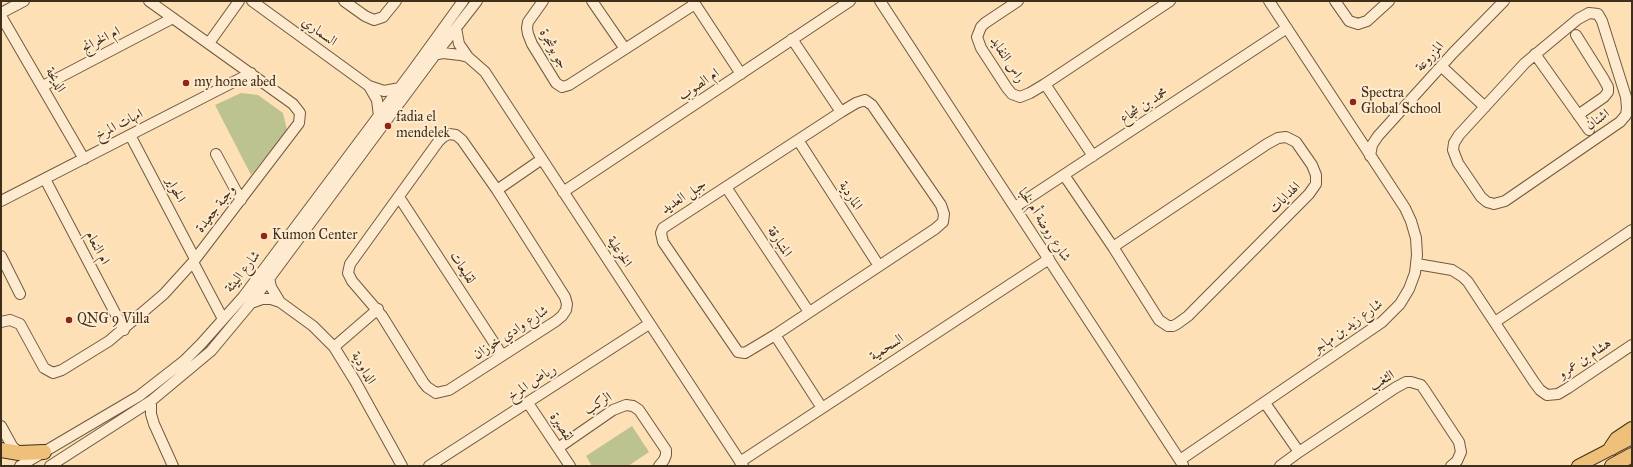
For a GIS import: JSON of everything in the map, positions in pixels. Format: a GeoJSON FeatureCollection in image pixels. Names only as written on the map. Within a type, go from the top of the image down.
{"type":"FeatureCollection","features":[{"type":"Feature","properties":{"kind":"highway"},"geometry":{"type":"LineString","coordinates":[[1611,448],[1617,439],[1632,430]]}},
{"type":"Feature","properties":{"kind":"highway"},"geometry":{"type":"LineString","coordinates":[[1,450],[20,460],[44,452]]}},
{"type":"Feature","properties":{"kind":"highway"},"geometry":{"type":"LineString","coordinates":[[1612,466],[1632,455]]}},
{"type":"Feature","properties":{"kind":"main road"},"geometry":{"type":"LineString","coordinates":[[1578,466],[1632,438]]}},
{"type":"Feature","properties":{"kind":"street"},"geometry":{"type":"LineString","coordinates":[[1,14],[24,1]]}},
{"type":"Feature","properties":{"kind":"street","name":"وجبة جعيدة"},"geometry":{"type":"LineString","coordinates":[[1,322],[10,320],[20,324],[44,368],[53,373],[62,370],[101,346],[124,330],[164,294],[194,260],[296,126],[300,113],[294,104],[149,1]]}},
{"type":"Feature","properties":{"kind":"street"},"geometry":{"type":"LineString","coordinates":[[209,43],[239,1]]}},
{"type":"Feature","properties":{"kind":"street","name":"السماري"},"geometry":{"type":"LineString","coordinates":[[252,1],[370,86],[384,91],[400,88]]}},
{"type":"Feature","properties":{"kind":"street"},"geometry":{"type":"LineString","coordinates":[[344,1],[365,16],[374,20],[383,17],[396,1]]}},
{"type":"Feature","properties":{"kind":"street","name":"شارع البيئة"},"geometry":{"type":"LineString","coordinates":[[44,452],[139,396],[184,361],[243,297],[400,88],[463,1]]}},
{"type":"Feature","properties":{"kind":"street","name":"شارع البيئة"},"geometry":{"type":"LineString","coordinates":[[50,466],[150,401],[211,351],[270,278],[435,55],[477,1]]}},
{"type":"Feature","properties":{"kind":"street","name":"جو بوشجرة"},"geometry":{"type":"LineString","coordinates":[[543,1],[528,22],[528,34],[532,44],[559,86],[562,87],[625,49],[694,3]]}},
{"type":"Feature","properties":{"kind":"street"},"geometry":{"type":"LineString","coordinates":[[592,1],[625,49]]}},
{"type":"Feature","properties":{"kind":"street","name":"ام الصوب"},"geometry":{"type":"LineString","coordinates":[[563,192],[850,1]]}},
{"type":"Feature","properties":{"kind":"street","name":"شارع روضة أم لخبا"},"geometry":{"type":"LineString","coordinates":[[880,1],[1182,463]]}},
{"type":"Feature","properties":{"kind":"street","name":"راس النفايد"},"geometry":{"type":"LineString","coordinates":[[1018,1],[981,27],[977,37],[978,43],[1012,94],[1020,97],[1025,96],[1045,84],[1170,1]]}},
{"type":"Feature","properties":{"kind":"street","name":"شارع زيد بن مهاجر"},"geometry":{"type":"LineString","coordinates":[[1182,463],[1389,317],[1407,293],[1412,281],[1416,264],[1416,238],[1408,213],[1269,1]]}},
{"type":"Feature","properties":{"kind":"street"},"geometry":{"type":"LineString","coordinates":[[1335,1],[1349,21],[1358,24],[1367,21],[1389,1]]}},
{"type":"Feature","properties":{"kind":"street","name":"المزروعة"},"geometry":{"type":"LineString","coordinates":[[1370,156],[1372,145],[1378,136],[1441,66],[1504,1]]}},
{"type":"Feature","properties":{"kind":"street"},"geometry":{"type":"LineString","coordinates":[[694,3],[741,74]]}},
{"type":"Feature","properties":{"kind":"street","name":"اشنان"},"geometry":{"type":"LineString","coordinates":[[1589,13],[1596,13],[1602,21],[1617,70],[1627,101],[1627,111],[1624,118],[1508,198],[1498,203],[1491,203],[1484,200],[1458,163],[1453,150],[1454,143],[1457,137],[1535,54],[1581,17],[1589,13]]}},
{"type":"Feature","properties":{"kind":"street","name":"الديحة"},"geometry":{"type":"LineString","coordinates":[[1,14],[84,159]]}},
{"type":"Feature","properties":{"kind":"street","name":"ام الخرانج"},"geometry":{"type":"LineString","coordinates":[[43,86],[173,18]]}},
{"type":"Feature","properties":{"kind":"street","name":"الخزعلية"},"geometry":{"type":"LineString","coordinates":[[456,28],[459,44],[468,58],[485,72],[742,464]]}},
{"type":"Feature","properties":{"kind":"street","name":"محمد بن شجاع"},"geometry":{"type":"LineString","coordinates":[[1015,207],[1287,28]]}},
{"type":"Feature","properties":{"kind":"street"},"geometry":{"type":"LineString","coordinates":[[1576,35],[1604,78],[1608,87],[1606,95],[1578,115]]}},
{"type":"Feature","properties":{"kind":"street"},"geometry":{"type":"LineString","coordinates":[[792,39],[841,112]]}},
{"type":"Feature","properties":{"kind":"street","name":"الخزعلية"},"geometry":{"type":"LineString","coordinates":[[435,55],[452,53],[468,58]]}},
{"type":"Feature","properties":{"kind":"street"},"geometry":{"type":"LineString","coordinates":[[1535,54],[1589,130]]}},
{"type":"Feature","properties":{"kind":"street"},"geometry":{"type":"LineString","coordinates":[[1441,66],[1485,107]]}},
{"type":"Feature","properties":{"kind":"street"},"geometry":{"type":"LineString","coordinates":[[1604,78],[1617,70]]}},
{"type":"Feature","properties":{"kind":"street","name":"امهات المرخ"},"geometry":{"type":"LineString","coordinates":[[1,202],[251,73]]}},
{"type":"Feature","properties":{"kind":"street","name":"راس النفايد"},"geometry":{"type":"LineString","coordinates":[[1045,84],[1093,156]]}},
{"type":"Feature","properties":{"kind":"street","name":"السماري"},"geometry":{"type":"LineString","coordinates":[[370,86],[378,100],[379,116]]}},
{"type":"Feature","properties":{"kind":"street","name":"جبل العديد"},"geometry":{"type":"LineString","coordinates":[[861,100],[869,101],[941,205],[944,214],[943,222],[940,226],[775,335],[745,353],[738,352],[676,261],[661,237],[661,232],[666,226],[798,140],[861,100]]}},
{"type":"Feature","properties":{"kind":"street","name":"شارع وادي خوزان"},"geometry":{"type":"LineString","coordinates":[[449,134],[456,135],[462,140],[497,190],[565,297],[566,310],[562,316],[449,390],[436,393],[423,382],[378,309],[349,277],[348,268],[399,197],[438,142],[449,134]]}},
{"type":"Feature","properties":{"kind":"street","name":"الحواير"},"geometry":{"type":"LineString","coordinates":[[130,135],[223,319]]}},
{"type":"Feature","properties":{"kind":"street","name":"الهدايات"},"geometry":{"type":"LineString","coordinates":[[1064,175],[1113,247],[1159,320],[1168,326],[1177,324],[1310,194],[1316,184],[1316,175],[1312,165],[1296,142],[1289,138],[1278,138],[1266,144],[1113,247]]}},
{"type":"Feature","properties":{"kind":"street","name":"الماردية"},"geometry":{"type":"LineString","coordinates":[[798,140],[879,266]]}},
{"type":"Feature","properties":{"kind":"street"},"geometry":{"type":"LineString","coordinates":[[216,154],[241,200]]}},
{"type":"Feature","properties":{"kind":"street"},"geometry":{"type":"LineString","coordinates":[[497,190],[542,159]]}},
{"type":"Feature","properties":{"kind":"street","name":"ام النعام"},"geometry":{"type":"LineString","coordinates":[[45,179],[124,330]]}},
{"type":"Feature","properties":{"kind":"street","name":"المتبارقة"},"geometry":{"type":"LineString","coordinates":[[726,187],[809,312]]}},
{"type":"Feature","properties":{"kind":"street","name":"لقليعات"},"geometry":{"type":"LineString","coordinates":[[399,197],[502,354]]}},
{"type":"Feature","properties":{"kind":"street"},"geometry":{"type":"LineString","coordinates":[[1495,322],[1632,230]]}},
{"type":"Feature","properties":{"kind":"street"},"geometry":{"type":"LineString","coordinates":[[1,256],[20,294]]}},
{"type":"Feature","properties":{"kind":"street","name":"السحمية"},"geometry":{"type":"LineString","coordinates":[[742,464],[822,408],[1050,259]]}},
{"type":"Feature","properties":{"kind":"street","name":"هشام بن عمرو"},"geometry":{"type":"LineString","coordinates":[[1416,264],[1452,270],[1463,277],[1473,288],[1534,382],[1540,390],[1547,395],[1558,394],[1632,345]]}},
{"type":"Feature","properties":{"kind":"street","name":"الداودية"},"geometry":{"type":"LineString","coordinates":[[270,278],[271,287],[280,302]]}},
{"type":"Feature","properties":{"kind":"street","name":"الداودية"},"geometry":{"type":"LineString","coordinates":[[251,303],[262,299],[271,299],[280,302],[312,326],[334,347],[355,381],[402,466]]}},
{"type":"Feature","properties":{"kind":"street"},"geometry":{"type":"LineString","coordinates":[[334,347],[378,309]]}},
{"type":"Feature","properties":{"kind":"street","name":"رياض المرخ"},"geometry":{"type":"LineString","coordinates":[[429,466],[649,324]]}},
{"type":"Feature","properties":{"kind":"street"},"geometry":{"type":"LineString","coordinates":[[775,335],[822,408]]}},
{"type":"Feature","properties":{"kind":"street","name":"الثغب"},"geometry":{"type":"LineString","coordinates":[[1280,466],[1406,382],[1421,385],[1459,442],[1461,452],[1457,461],[1452,466]]}},
{"type":"Feature","properties":{"kind":"street"},"geometry":{"type":"LineString","coordinates":[[150,401],[151,414],[154,424],[173,466]]}},
{"type":"Feature","properties":{"kind":"street","name":"لقصيرة"},"geometry":{"type":"LineString","coordinates":[[528,403],[570,466]]}},
{"type":"Feature","properties":{"kind":"street"},"geometry":{"type":"LineString","coordinates":[[1265,403],[1299,452]]}},
{"type":"Feature","properties":{"kind":"street","name":"الركب"},"geometry":{"type":"LineString","coordinates":[[558,448],[619,406],[633,406],[639,410],[666,450],[664,460],[659,466]]}},
{"type":"Feature","properties":{"kind":"street"},"geometry":{"type":"LineString","coordinates":[[130,415],[142,417],[154,424]]}},
{"type":"Feature","properties":{"kind":"street"},"geometry":{"type":"LineString","coordinates":[[1,426],[20,460]]}},
{"type":"Feature","properties":{"kind":"green space"},"geometry":{"type":"Polygon","coordinates":[[[241,93],[258,95],[283,113],[287,130],[251,175],[215,105],[241,93]]]}},
{"type":"Feature","properties":{"kind":"green space"},"geometry":{"type":"Polygon","coordinates":[[[632,426],[649,452],[628,466],[592,466],[586,456],[632,426]]]}},
{"type":"Feature","properties":{"kind":"place","name":"my home abed"},"geometry":{"type":"Point","coordinates":[186,83]}},
{"type":"Feature","properties":{"kind":"place","name":"Spectra Global School"},"geometry":{"type":"Point","coordinates":[1353,102]}},
{"type":"Feature","properties":{"kind":"place","name":"fadia el mendelek"},"geometry":{"type":"Point","coordinates":[388,126]}},
{"type":"Feature","properties":{"kind":"place","name":"Kumon Center"},"geometry":{"type":"Point","coordinates":[264,236]}},
{"type":"Feature","properties":{"kind":"place","name":"QNG 9 Villa"},"geometry":{"type":"Point","coordinates":[69,320]}}]}
